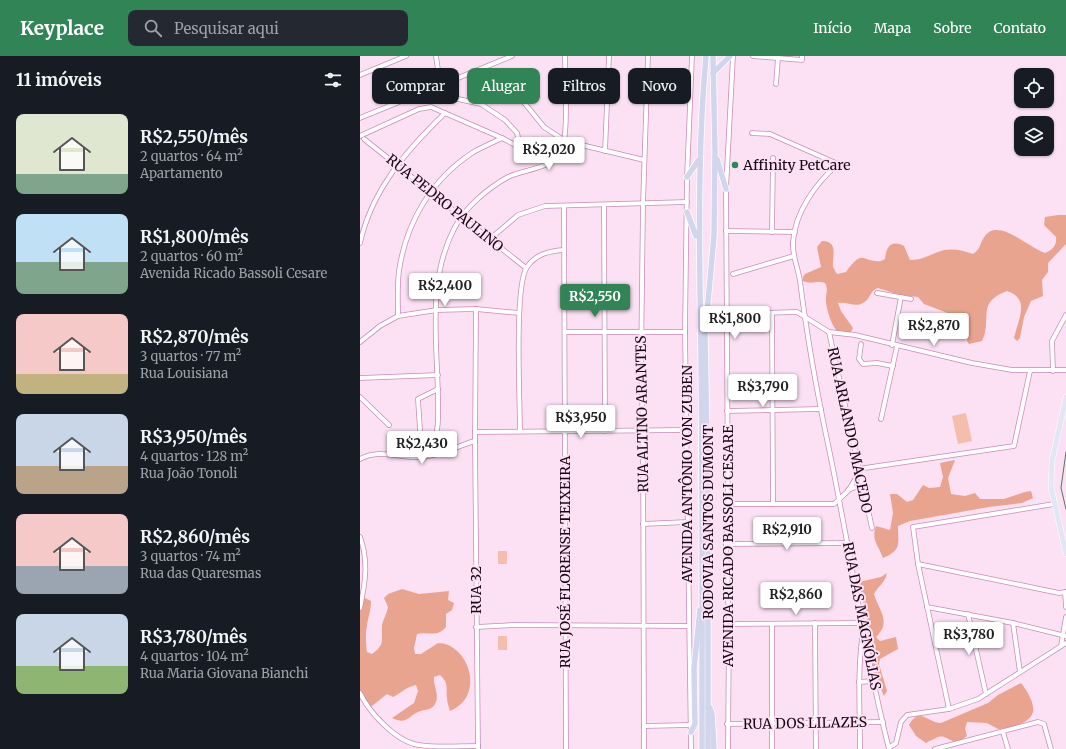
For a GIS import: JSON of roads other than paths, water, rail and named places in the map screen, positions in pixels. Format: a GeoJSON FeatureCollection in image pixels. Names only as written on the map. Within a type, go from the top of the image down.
{"type":"FeatureCollection","features":[{"type":"Feature","properties":{"kind":"highway","name":"RODOVIA SANTOS DUMONT"},"geometry":{"type":"LineString","coordinates":[[702,749],[703,588],[699,250],[700,155],[706,56]]}},
{"type":"Feature","properties":{"kind":"highway","name":"RODOVIA SANTOS DUMONT"},"geometry":{"type":"LineString","coordinates":[[708,749],[709,705],[706,335],[714,236],[715,151],[713,56]]}},
{"type":"Feature","properties":{"kind":"highway"},"geometry":{"type":"LineString","coordinates":[[713,74],[730,56]]}},
{"type":"Feature","properties":{"kind":"highway"},"geometry":{"type":"LineString","coordinates":[[715,151],[726,189]]}},
{"type":"Feature","properties":{"kind":"highway"},"geometry":{"type":"LineString","coordinates":[[687,177],[696,167],[700,155]]}},
{"type":"Feature","properties":{"kind":"highway"},"geometry":{"type":"LineString","coordinates":[[687,212],[695,230],[699,250]]}},
{"type":"Feature","properties":{"kind":"highway"},"geometry":{"type":"LineString","coordinates":[[690,732],[694,724],[696,646],[703,588]]}},
{"type":"Feature","properties":{"kind":"highway"},"geometry":{"type":"LineString","coordinates":[[709,705],[712,714],[714,749]]}},
{"type":"Feature","properties":{"kind":"main road"},"geometry":{"type":"LineString","coordinates":[[1066,397],[1052,461],[1050,487],[1066,554]]}},
{"type":"Feature","properties":{"kind":"street"},"geometry":{"type":"LineString","coordinates":[[360,75],[406,56]]}},
{"type":"Feature","properties":{"kind":"street"},"geometry":{"type":"LineString","coordinates":[[436,56],[438,68]]}},
{"type":"Feature","properties":{"kind":"street"},"geometry":{"type":"LineString","coordinates":[[485,68],[512,56]]}},
{"type":"Feature","properties":{"kind":"street"},"geometry":{"type":"LineString","coordinates":[[433,455],[438,421],[437,310],[440,266],[444,251],[462,216],[482,194],[509,176],[549,163],[558,157],[565,141],[565,56]]}},
{"type":"Feature","properties":{"kind":"street"},"geometry":{"type":"LineString","coordinates":[[605,151],[609,56]]}},
{"type":"Feature","properties":{"kind":"street","name":"RUA ALTINO ARANTES"},"geometry":{"type":"LineString","coordinates":[[644,749],[642,204],[648,56]]}},
{"type":"Feature","properties":{"kind":"street","name":"AVENIDA ANTÔNIO VON ZUBEN"},"geometry":{"type":"LineString","coordinates":[[691,749],[688,626],[685,332],[687,177],[692,56]]}},
{"type":"Feature","properties":{"kind":"street","name":"AVENIDA RICADO BASSOLI CESARE"},"geometry":{"type":"LineString","coordinates":[[728,749],[729,624],[726,544],[728,504],[726,189],[733,56]]}},
{"type":"Feature","properties":{"kind":"street"},"geometry":{"type":"LineString","coordinates":[[753,56],[802,58]]}},
{"type":"Feature","properties":{"kind":"street"},"geometry":{"type":"LineString","coordinates":[[776,84],[778,58]]}},
{"type":"Feature","properties":{"kind":"street"},"geometry":{"type":"LineString","coordinates":[[459,99],[481,104],[498,114],[513,128],[518,137],[517,145]]}},
{"type":"Feature","properties":{"kind":"street"},"geometry":{"type":"LineString","coordinates":[[360,118],[393,104]]}},
{"type":"Feature","properties":{"kind":"street"},"geometry":{"type":"LineString","coordinates":[[524,104],[544,128],[565,141],[644,160]]}},
{"type":"Feature","properties":{"kind":"street"},"geometry":{"type":"LineString","coordinates":[[360,144],[362,137],[419,109],[431,108],[502,138],[549,163]]}},
{"type":"Feature","properties":{"kind":"street"},"geometry":{"type":"LineString","coordinates":[[360,243],[370,209],[397,164],[445,113]]}},
{"type":"Feature","properties":{"kind":"street","name":"RUA DAS MAGNÓLIAS"},"geometry":{"type":"LineString","coordinates":[[752,132],[770,134],[838,164],[814,189],[799,218],[793,242],[794,256],[800,278],[804,315],[821,409],[840,500],[874,681],[889,748]]}},
{"type":"Feature","properties":{"kind":"street","name":"RUA PEDRO PAULINO"},"geometry":{"type":"LineString","coordinates":[[362,137],[526,268]]}},
{"type":"Feature","properties":{"kind":"street"},"geometry":{"type":"LineString","coordinates":[[398,316],[399,273],[402,253],[417,212],[431,192],[448,173],[469,156],[502,138]]}},
{"type":"Feature","properties":{"kind":"street"},"geometry":{"type":"LineString","coordinates":[[772,232],[773,158]]}},
{"type":"Feature","properties":{"kind":"street"},"geometry":{"type":"LineString","coordinates":[[490,239],[518,215],[545,206],[687,202]]}},
{"type":"Feature","properties":{"kind":"street"},"geometry":{"type":"LineString","coordinates":[[604,205],[604,431]]}},
{"type":"Feature","properties":{"kind":"street","name":"RUA JOSÉ FLORENSE TEIXEIRA"},"geometry":{"type":"LineString","coordinates":[[564,206],[566,749]]}},
{"type":"Feature","properties":{"kind":"street"},"geometry":{"type":"LineString","coordinates":[[726,231],[795,232]]}},
{"type":"Feature","properties":{"kind":"street"},"geometry":{"type":"LineString","coordinates":[[520,431],[519,313],[521,291],[526,268],[536,257],[543,253],[564,250]]}},
{"type":"Feature","properties":{"kind":"street"},"geometry":{"type":"LineString","coordinates":[[733,274],[794,256]]}},
{"type":"Feature","properties":{"kind":"street"},"geometry":{"type":"LineString","coordinates":[[877,293],[911,299]]}},
{"type":"Feature","properties":{"kind":"street"},"geometry":{"type":"LineString","coordinates":[[881,419],[893,366],[901,297]]}},
{"type":"Feature","properties":{"kind":"street"},"geometry":{"type":"LineString","coordinates":[[360,342],[380,326],[398,316],[437,310],[476,309],[519,313]]}},
{"type":"Feature","properties":{"kind":"street","name":"RUA 32"},"geometry":{"type":"LineString","coordinates":[[476,309],[475,441],[478,748]]}},
{"type":"Feature","properties":{"kind":"street"},"geometry":{"type":"LineString","coordinates":[[727,314],[797,312],[829,332],[855,335],[895,346],[972,363],[1030,371],[1066,370]]}},
{"type":"Feature","properties":{"kind":"street"},"geometry":{"type":"LineString","coordinates":[[772,313],[771,410],[773,504]]}},
{"type":"Feature","properties":{"kind":"street"},"geometry":{"type":"LineString","coordinates":[[1053,370],[1052,341],[1066,315]]}},
{"type":"Feature","properties":{"kind":"street"},"geometry":{"type":"LineString","coordinates":[[565,332],[685,332]]}},
{"type":"Feature","properties":{"kind":"street","name":"RUA ARLANDO MACEDO"},"geometry":{"type":"LineString","coordinates":[[829,332],[872,528]]}},
{"type":"Feature","properties":{"kind":"street"},"geometry":{"type":"LineString","coordinates":[[861,344],[859,358],[863,364],[877,363],[893,366]]}},
{"type":"Feature","properties":{"kind":"street"},"geometry":{"type":"LineString","coordinates":[[728,504],[828,506],[840,500],[848,490],[859,471],[1014,446],[1030,371]]}},
{"type":"Feature","properties":{"kind":"street"},"geometry":{"type":"LineString","coordinates":[[360,378],[438,375]]}},
{"type":"Feature","properties":{"kind":"street"},"geometry":{"type":"LineString","coordinates":[[420,430],[418,399],[438,389]]}},
{"type":"Feature","properties":{"kind":"street"},"geometry":{"type":"LineString","coordinates":[[360,397],[389,425]]}},
{"type":"Feature","properties":{"kind":"street"},"geometry":{"type":"LineString","coordinates":[[727,411],[821,409]]}},
{"type":"Feature","properties":{"kind":"street"},"geometry":{"type":"LineString","coordinates":[[475,432],[686,430]]}},
{"type":"Feature","properties":{"kind":"street"},"geometry":{"type":"LineString","coordinates":[[360,459],[378,453],[411,457],[433,455],[475,441]]}},
{"type":"Feature","properties":{"kind":"street"},"geometry":{"type":"LineString","coordinates":[[848,490],[862,486]]}},
{"type":"Feature","properties":{"kind":"street"},"geometry":{"type":"LineString","coordinates":[[949,709],[918,564],[913,527],[1054,504]]}},
{"type":"Feature","properties":{"kind":"street"},"geometry":{"type":"LineString","coordinates":[[643,524],[687,522]]}},
{"type":"Feature","properties":{"kind":"street"},"geometry":{"type":"LineString","coordinates":[[360,538],[365,558],[366,573],[360,608]]}},
{"type":"Feature","properties":{"kind":"street"},"geometry":{"type":"LineString","coordinates":[[726,544],[848,543]]}},
{"type":"Feature","properties":{"kind":"street"},"geometry":{"type":"LineString","coordinates":[[918,564],[1059,593],[1066,592],[1066,607]]}},
{"type":"Feature","properties":{"kind":"street"},"geometry":{"type":"LineString","coordinates":[[927,607],[1013,623],[1065,635]]}},
{"type":"Feature","properties":{"kind":"street"},"geometry":{"type":"LineString","coordinates":[[968,614],[986,694]]}},
{"type":"Feature","properties":{"kind":"street"},"geometry":{"type":"LineString","coordinates":[[1061,646],[1065,635],[1066,616]]}},
{"type":"Feature","properties":{"kind":"street"},"geometry":{"type":"LineString","coordinates":[[815,623],[816,749]]}},
{"type":"Feature","properties":{"kind":"street"},"geometry":{"type":"LineString","coordinates":[[729,624],[863,623]]}},
{"type":"Feature","properties":{"kind":"street"},"geometry":{"type":"LineString","coordinates":[[1013,623],[1020,672]]}},
{"type":"Feature","properties":{"kind":"street"},"geometry":{"type":"LineString","coordinates":[[772,624],[772,749]]}},
{"type":"Feature","properties":{"kind":"street"},"geometry":{"type":"LineString","coordinates":[[476,626],[688,626]]}},
{"type":"Feature","properties":{"kind":"street"},"geometry":{"type":"LineString","coordinates":[[860,749],[859,682],[861,647],[864,629]]}},
{"type":"Feature","properties":{"kind":"street"},"geometry":{"type":"LineString","coordinates":[[889,748],[898,739],[901,722],[907,715],[949,709],[986,694],[1066,643]]}},
{"type":"Feature","properties":{"kind":"street"},"geometry":{"type":"LineString","coordinates":[[859,682],[874,681]]}},
{"type":"Feature","properties":{"kind":"street"},"geometry":{"type":"LineString","coordinates":[[360,693],[366,706],[396,734],[408,742],[417,745],[478,748]]}},
{"type":"Feature","properties":{"kind":"street","name":"RUA DOS LILAZES"},"geometry":{"type":"LineString","coordinates":[[727,724],[883,722]]}},
{"type":"Feature","properties":{"kind":"street"},"geometry":{"type":"LineString","coordinates":[[935,749],[1038,722],[1044,724],[1051,749]]}},
{"type":"Feature","properties":{"kind":"street"},"geometry":{"type":"LineString","coordinates":[[644,726],[690,725]]}},
{"type":"Feature","properties":{"kind":"street"},"geometry":{"type":"LineString","coordinates":[[1003,732],[1008,749]]}},
{"type":"Feature","properties":{"kind":"street"},"geometry":{"type":"LineString","coordinates":[[961,743],[963,749]]}},
{"type":"Feature","properties":{"kind":"waterway"},"geometry":{"type":"LineString","coordinates":[[1066,452],[1061,488],[1066,509]]}},
{"type":"Feature","properties":{"kind":"place","name":"Affinity PetCare"},"geometry":{"type":"Point","coordinates":[735,165]}}]}
